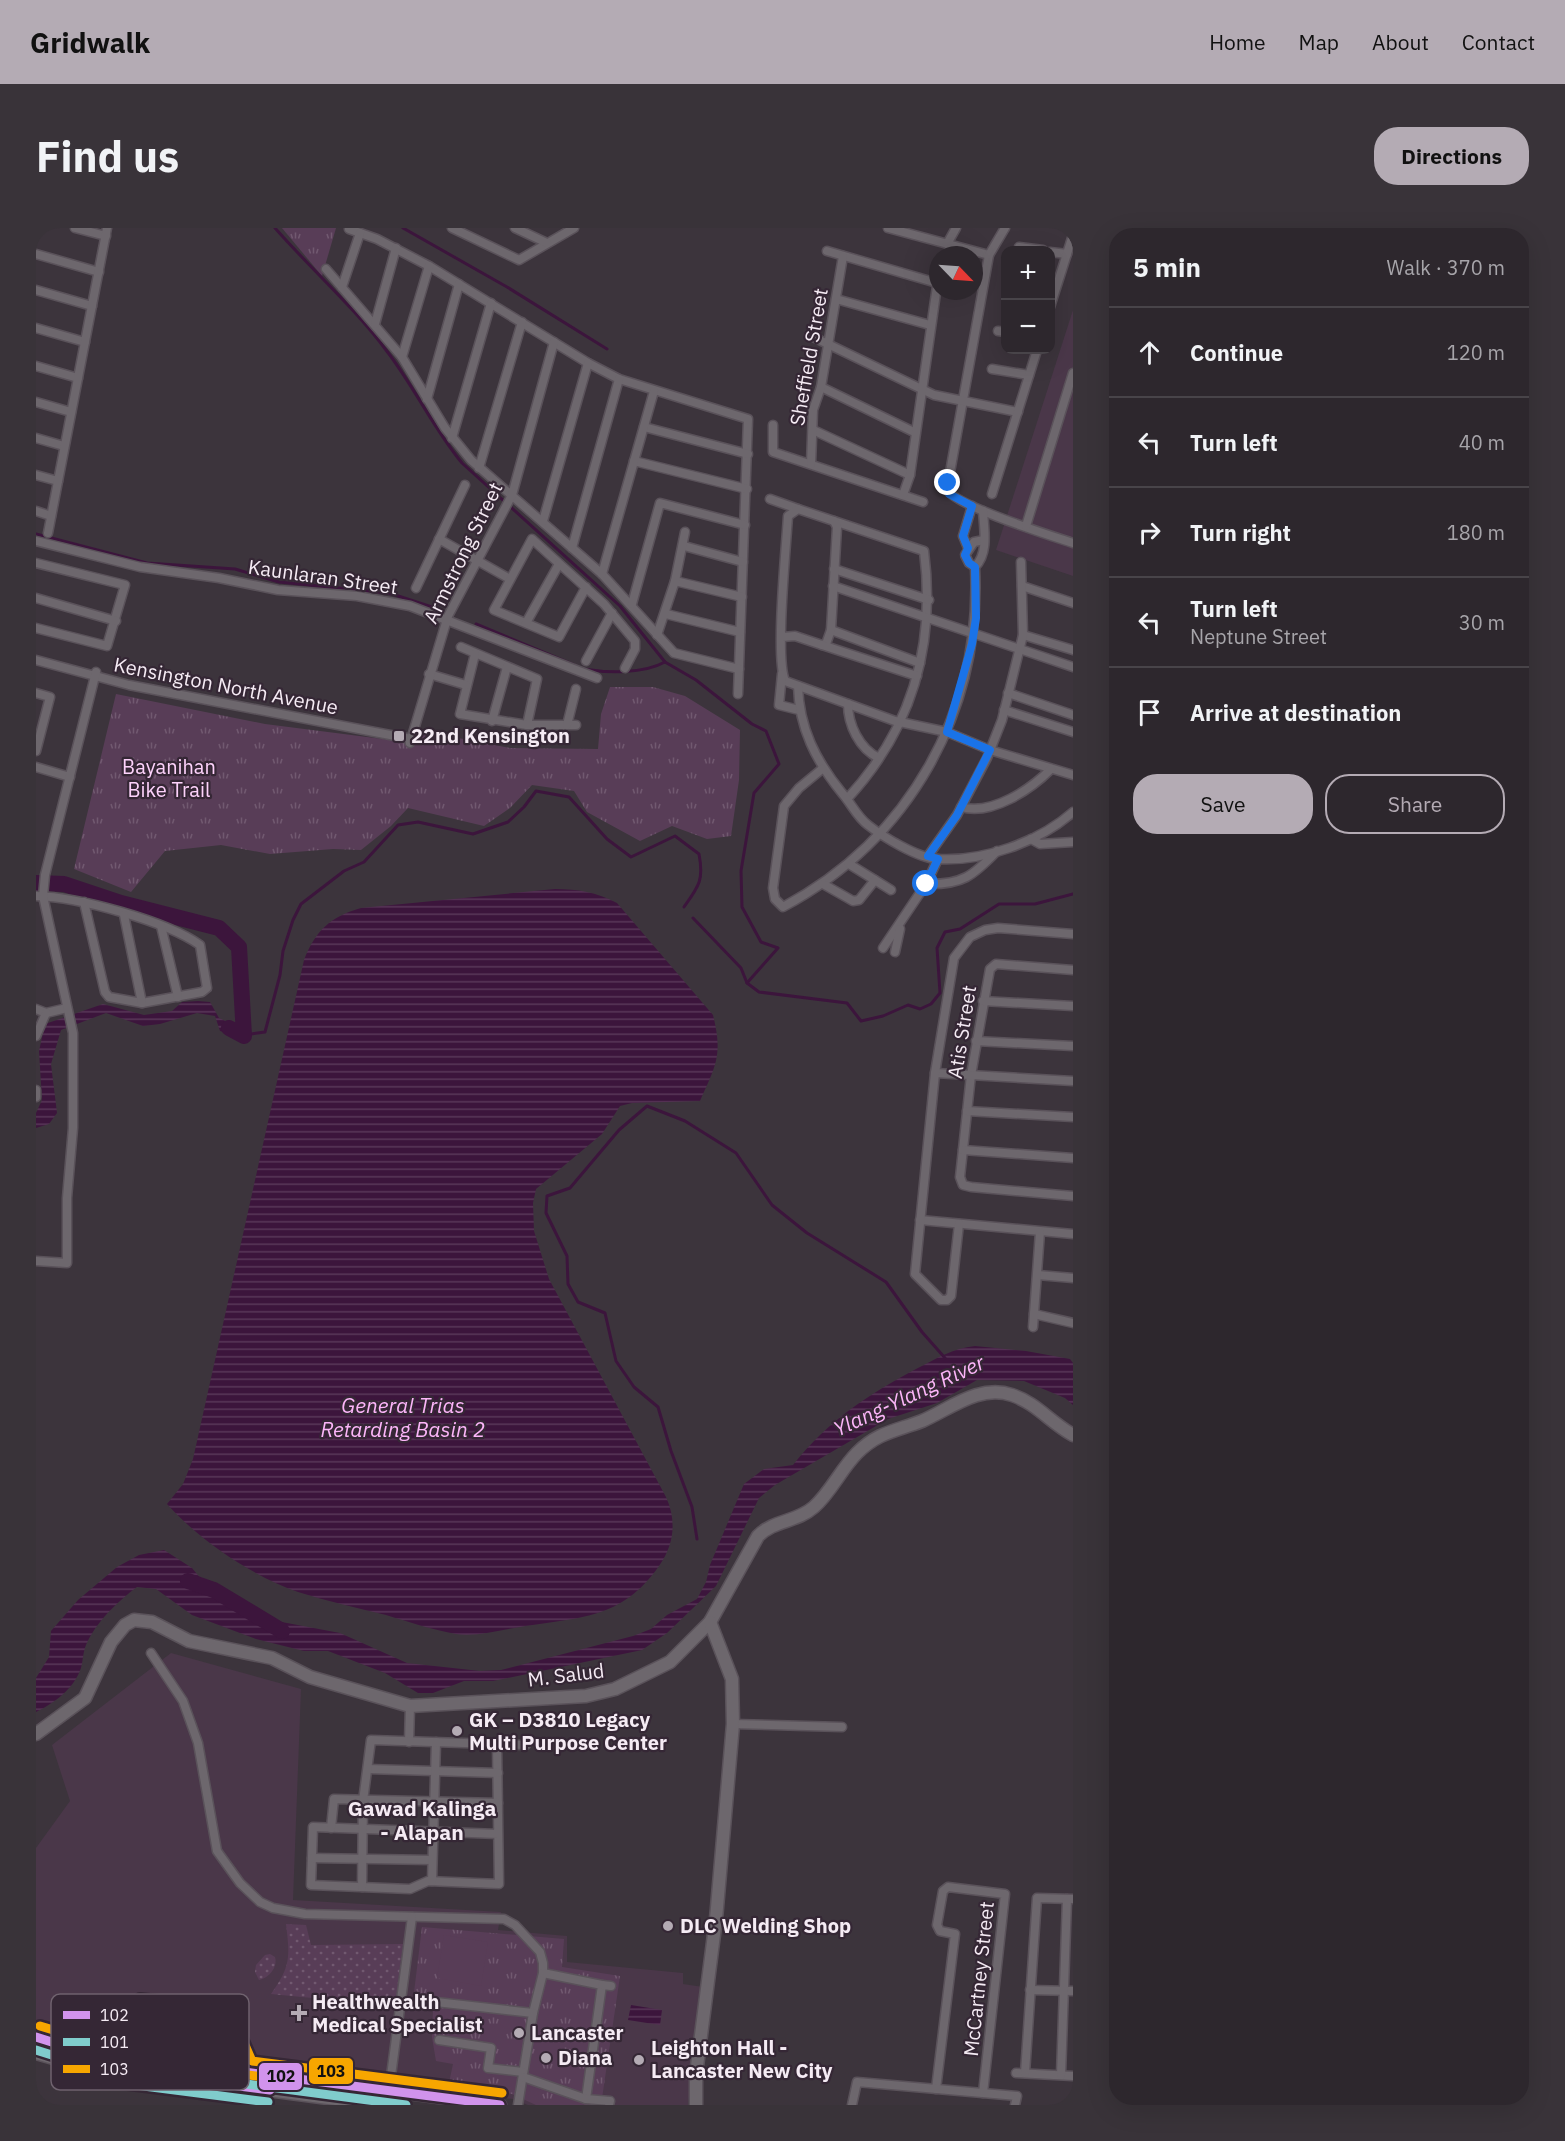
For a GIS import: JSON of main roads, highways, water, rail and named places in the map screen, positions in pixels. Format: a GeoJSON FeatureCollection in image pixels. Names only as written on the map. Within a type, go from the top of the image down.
{"type":"FeatureCollection","features":[{"type":"Feature","properties":{"kind":"water","name":"General Trias Retarding Basin 2"},"geometry":{"type":"Polygon","coordinates":[[[555,889],[587,892],[617,903],[713,1015],[716,1029],[718,1050],[714,1069],[700,1101],[632,1103],[620,1106],[602,1134],[536,1189],[533,1203],[534,1231],[549,1279],[666,1497],[672,1515],[671,1541],[664,1558],[645,1584],[630,1597],[598,1613],[480,1634],[456,1634],[298,1592],[280,1585],[227,1556],[194,1531],[167,1504],[183,1484],[193,1459],[304,960],[314,940],[333,920],[361,908],[555,889]]]}},
{"type":"Feature","properties":{"kind":"water"},"geometry":{"type":"Polygon","coordinates":[[[182,1002],[210,1002],[219,1018],[253,1034],[249,1040],[220,1031],[215,1016],[197,1013],[160,1024],[143,1026],[106,1013],[61,1030],[51,1064],[57,1113],[49,1124],[36,1128],[36,1113],[42,1100],[39,1051],[45,1024],[103,1004],[144,1015],[172,1011],[182,1002]]]}},
{"type":"Feature","properties":{"kind":"water"},"geometry":{"type":"Polygon","coordinates":[[[975,1346],[1026,1351],[1070,1359],[1073,1363],[1073,1405],[1065,1398],[1024,1381],[977,1380],[937,1403],[888,1419],[775,1485],[759,1498],[716,1586],[667,1633],[642,1650],[493,1681],[464,1681],[433,1693],[418,1693],[385,1673],[328,1651],[304,1651],[256,1639],[192,1615],[156,1589],[137,1587],[95,1628],[86,1645],[81,1668],[74,1682],[56,1700],[36,1712],[36,1678],[49,1657],[51,1631],[78,1600],[117,1567],[139,1555],[164,1550],[192,1568],[211,1591],[240,1614],[340,1633],[407,1663],[480,1671],[501,1670],[633,1636],[651,1629],[667,1615],[697,1599],[706,1582],[710,1565],[744,1484],[764,1469],[793,1465],[835,1422],[881,1389],[945,1354],[975,1346]]]}},
{"type":"Feature","properties":{"kind":"water"},"geometry":{"type":"Polygon","coordinates":[[[631,2005],[662,2010],[660,2025],[628,2020],[631,2005]]]}},
{"type":"Feature","properties":{"kind":"waterway"},"geometry":{"type":"LineString","coordinates":[[275,228],[373,334],[396,364],[462,463],[620,606],[665,662]]}},
{"type":"Feature","properties":{"kind":"waterway"},"geometry":{"type":"LineString","coordinates":[[403,228],[507,287],[607,349]]}},
{"type":"Feature","properties":{"kind":"waterway"},"geometry":{"type":"LineString","coordinates":[[36,534],[147,563],[235,569],[279,582],[389,593],[441,610]]}},
{"type":"Feature","properties":{"kind":"waterway"},"geometry":{"type":"LineString","coordinates":[[476,624],[574,665]]}},
{"type":"Feature","properties":{"kind":"waterway"},"geometry":{"type":"LineString","coordinates":[[583,669],[625,672],[646,669],[665,662],[696,680],[752,724],[766,731],[779,764],[754,793],[741,871],[742,907],[761,942],[778,948],[747,983]]}},
{"type":"Feature","properties":{"kind":"waterway"},"geometry":{"type":"LineString","coordinates":[[251,1034],[265,1032],[280,975],[283,951],[301,904],[344,871],[364,862],[398,825],[418,822],[473,834],[508,822],[524,807],[536,791],[569,797],[607,839],[631,857],[675,836],[699,854],[701,870],[699,882],[684,907]]}},
{"type":"Feature","properties":{"kind":"waterway"},"geometry":{"type":"LineString","coordinates":[[36,883],[64,884],[121,903],[219,928],[239,947],[244,1036],[229,1028]]}},
{"type":"Feature","properties":{"kind":"waterway"},"geometry":{"type":"LineString","coordinates":[[693,918],[741,968],[747,983],[759,992],[847,1003],[861,1021],[883,1016],[908,1005],[920,1009],[931,1004],[940,993],[937,948],[945,932],[960,929],[999,904],[1035,904],[1073,894]]}},
{"type":"Feature","properties":{"kind":"waterway"},"geometry":{"type":"LineString","coordinates":[[697,1539],[692,1507],[671,1451],[658,1407],[634,1387],[616,1361],[605,1313],[578,1302],[568,1284],[567,1256],[546,1213],[547,1196],[570,1188],[619,1130],[647,1106],[685,1121],[736,1153],[772,1205],[807,1233],[886,1282],[922,1332],[945,1358]]}},
{"type":"Feature","properties":{"kind":"waterway","name":"Ylang-Ylang River"},"geometry":{"type":"LineString","coordinates":[[188,1581],[214,1590],[282,1631]]}},
{"type":"Feature","properties":{"kind":"place","name":"22nd Kensington"},"geometry":{"type":"Point","coordinates":[399,736]}},
{"type":"Feature","properties":{"kind":"place","name":"GK – D3810 Legacy Multi Purpose Center"},"geometry":{"type":"Point","coordinates":[457,1731]}},
{"type":"Feature","properties":{"kind":"place","name":"DLC Welding Shop"},"geometry":{"type":"Point","coordinates":[668,1926]}},
{"type":"Feature","properties":{"kind":"place","name":"Healthwealth Medical Specialist"},"geometry":{"type":"Point","coordinates":[299,2013]}},
{"type":"Feature","properties":{"kind":"place","name":"Lancaster"},"geometry":{"type":"Point","coordinates":[519,2033]}},
{"type":"Feature","properties":{"kind":"place","name":"Diana"},"geometry":{"type":"Point","coordinates":[546,2058]}},
{"type":"Feature","properties":{"kind":"place","name":"Leighton Hall - Lancaster New City"},"geometry":{"type":"Point","coordinates":[639,2060]}},
{"type":"Feature","properties":{"kind":"district","name":"Gawad Kalinga - Alapan"},"geometry":{"type":"Point","coordinates":[422,1821]}},
{"type":"Feature","properties":{"kind":"park label","name":"Bayanihan Bike Trail"},"geometry":{"type":"Point","coordinates":[169,778]}}]}
